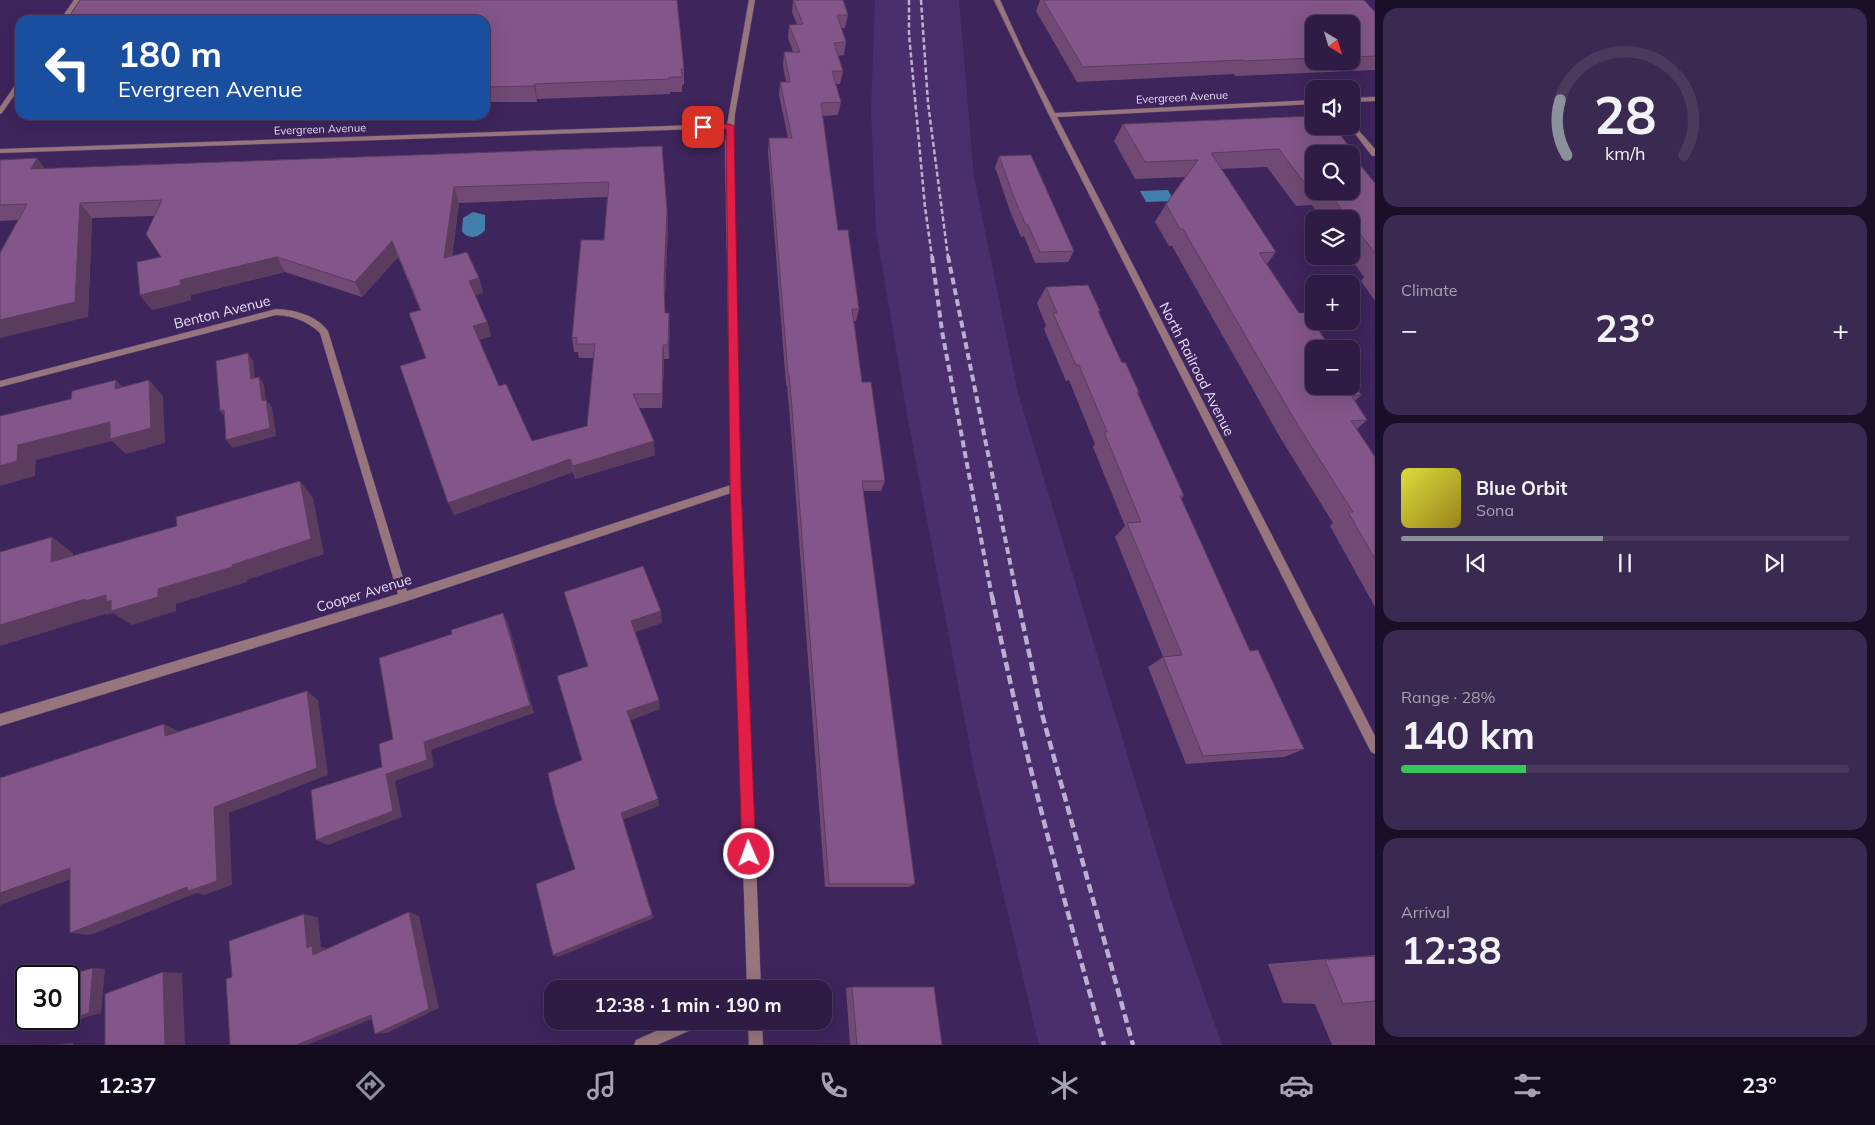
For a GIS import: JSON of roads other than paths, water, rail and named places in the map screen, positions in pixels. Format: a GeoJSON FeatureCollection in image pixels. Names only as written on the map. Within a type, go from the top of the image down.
{"type":"FeatureCollection","features":[{"type":"Feature","properties":{"kind":"street"},"geometry":{"type":"LineString","coordinates":[[66,15],[77,0]]}},
{"type":"Feature","properties":{"kind":"street"},"geometry":{"type":"LineString","coordinates":[[752,0],[730,126],[736,487],[754,980]]}},
{"type":"Feature","properties":{"kind":"street","name":"North Railroad Avenue"},"geometry":{"type":"LineString","coordinates":[[997,0],[1012,35],[1052,115],[1375,748]]}},
{"type":"Feature","properties":{"kind":"street"},"geometry":{"type":"LineString","coordinates":[[0,112],[15,90]]}},
{"type":"Feature","properties":{"kind":"street"},"geometry":{"type":"LineString","coordinates":[[1360,100],[1375,99]]}},
{"type":"Feature","properties":{"kind":"street","name":"Evergreen Avenue"},"geometry":{"type":"LineString","coordinates":[[1052,115],[1305,102]]}},
{"type":"Feature","properties":{"kind":"street","name":"Evergreen Avenue"},"geometry":{"type":"LineString","coordinates":[[0,151],[730,126]]}},
{"type":"Feature","properties":{"kind":"street"},"geometry":{"type":"LineString","coordinates":[[1359,135],[1375,154]]}},
{"type":"Feature","properties":{"kind":"street","name":"Benton Avenue"},"geometry":{"type":"LineString","coordinates":[[0,384],[276,312],[289,312],[304,316],[324,332],[404,596]]}},
{"type":"Feature","properties":{"kind":"street","name":"Cooper Avenue"},"geometry":{"type":"LineString","coordinates":[[0,720],[404,596],[736,487]]}},
{"type":"Feature","properties":{"kind":"street"},"geometry":{"type":"LineString","coordinates":[[641,1045],[675,1030]]}},
{"type":"Feature","properties":{"kind":"street"},"geometry":{"type":"LineString","coordinates":[[755,1030],[756,1045]]}},
{"type":"Feature","properties":{"kind":"water"},"geometry":{"type":"Polygon","coordinates":[[[1168,190],[1174,201],[1146,202],[1140,191],[1168,190]]]}},
{"type":"Feature","properties":{"kind":"water"},"geometry":{"type":"Polygon","coordinates":[[[473,212],[485,215],[485,230],[477,236],[470,237],[462,231],[463,218],[473,212]]]}},
{"type":"Feature","properties":{"kind":"railway"},"geometry":{"type":"LineString","coordinates":[[909,0],[909,34],[925,207],[932,257]]}},
{"type":"Feature","properties":{"kind":"railway"},"geometry":{"type":"LineString","coordinates":[[921,0],[928,103],[948,257]]}},
{"type":"Feature","properties":{"kind":"railway"},"geometry":{"type":"LineString","coordinates":[[932,256],[942,331],[992,597]]}},
{"type":"Feature","properties":{"kind":"railway"},"geometry":{"type":"LineString","coordinates":[[948,256],[1017,597]]}},
{"type":"Feature","properties":{"kind":"railway"},"geometry":{"type":"LineString","coordinates":[[992,596],[1016,709],[1058,877],[1104,1045]]}},
{"type":"Feature","properties":{"kind":"railway"},"geometry":{"type":"LineString","coordinates":[[1017,596],[1042,714],[1133,1045]]}}]}
